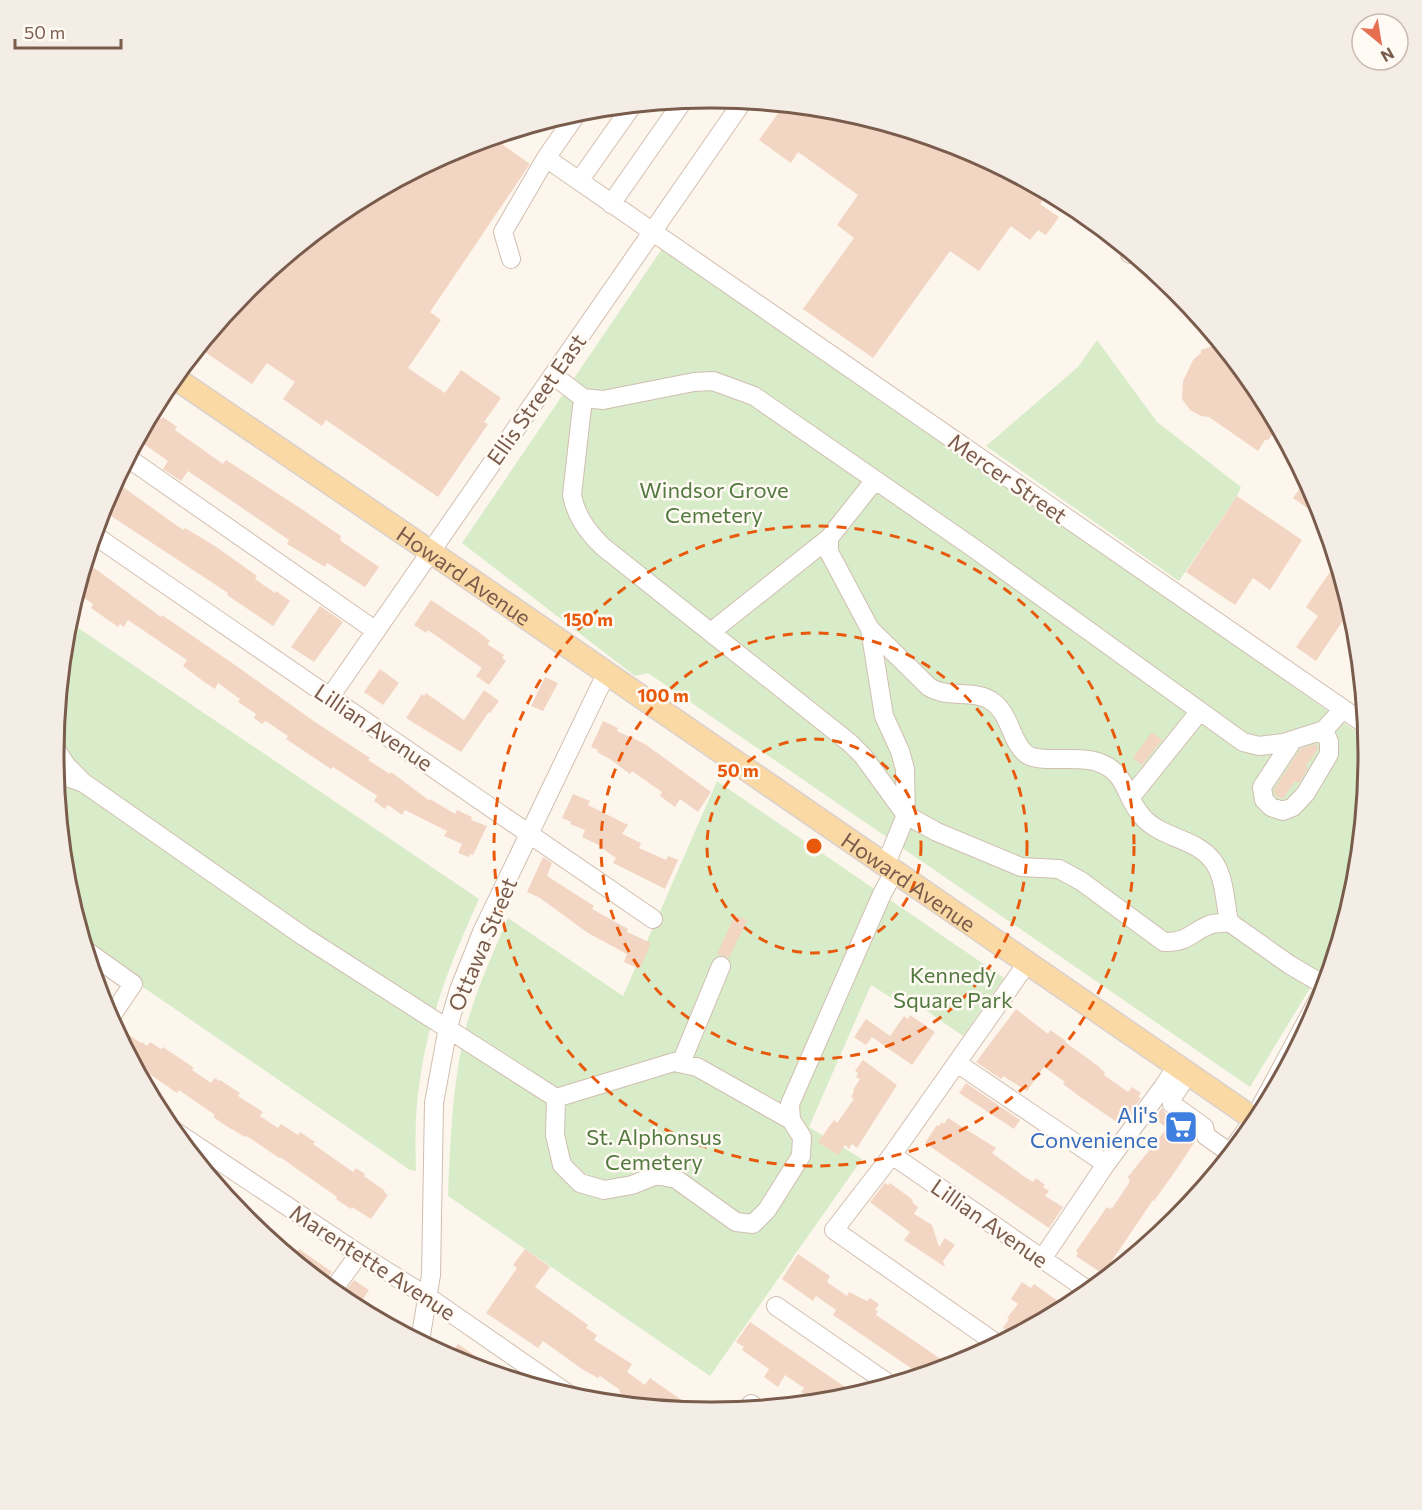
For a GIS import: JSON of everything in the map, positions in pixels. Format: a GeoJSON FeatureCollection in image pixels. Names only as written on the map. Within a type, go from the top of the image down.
{"type":"FeatureCollection","features":[{"type":"Feature","properties":{"kind":"main road","name":"Howard Avenue"},"geometry":{"type":"LineString","coordinates":[[182,383],[431,552],[1248,1115]]}},
{"type":"Feature","properties":{"kind":"street","name":"Ellis Street East"},"geometry":{"type":"LineString","coordinates":[[330,697],[737,109]]}},
{"type":"Feature","properties":{"kind":"street"},"geometry":{"type":"LineString","coordinates":[[611,204],[677,110]]}},
{"type":"Feature","properties":{"kind":"street"},"geometry":{"type":"LineString","coordinates":[[579,181],[626,114]]}},
{"type":"Feature","properties":{"kind":"street"},"geometry":{"type":"LineString","coordinates":[[511,259],[503,232],[546,158],[569,125]]}},
{"type":"Feature","properties":{"kind":"street","name":"Mercer Street"},"geometry":{"type":"LineString","coordinates":[[546,158],[1356,718]]}},
{"type":"Feature","properties":{"kind":"street"},"geometry":{"type":"LineString","coordinates":[[553,375],[583,398],[603,400],[694,382],[713,381],[754,396],[1243,742],[1259,746],[1284,743],[1324,730],[1343,709]]}},
{"type":"Feature","properties":{"kind":"street"},"geometry":{"type":"LineString","coordinates":[[583,398],[572,495],[574,509],[580,520],[602,546],[850,743],[863,756],[906,815],[937,832],[1021,867],[1059,869],[1081,881],[1164,942],[1175,942],[1190,937],[1211,924],[1229,922],[1316,980]]}},
{"type":"Feature","properties":{"kind":"street"},"geometry":{"type":"LineString","coordinates":[[134,463],[376,631]]}},
{"type":"Feature","properties":{"kind":"street"},"geometry":{"type":"LineString","coordinates":[[711,632],[829,538],[875,480]]}},
{"type":"Feature","properties":{"kind":"street"},"geometry":{"type":"LineString","coordinates":[[829,538],[829,552],[870,629],[929,687],[937,692],[980,696],[991,700],[1007,718],[1024,753],[1034,758],[1078,758],[1100,762],[1114,771],[1126,785],[1130,798],[1141,815],[1156,829],[1200,849],[1213,860],[1220,873],[1229,922]]}},
{"type":"Feature","properties":{"kind":"street","name":"Lillian Avenue"},"geometry":{"type":"LineString","coordinates":[[102,540],[653,919]]}},
{"type":"Feature","properties":{"kind":"street"},"geometry":{"type":"LineString","coordinates":[[791,1120],[790,1104],[882,894],[906,815],[905,769],[900,751],[884,716],[870,629]]}},
{"type":"Feature","properties":{"kind":"street","name":"Ottawa Street"},"geometry":{"type":"LineString","coordinates":[[421,1333],[431,1275],[434,1103],[448,1028],[459,990],[478,942],[606,674]]}},
{"type":"Feature","properties":{"kind":"street"},"geometry":{"type":"LineString","coordinates":[[1130,798],[1200,711]]}},
{"type":"Feature","properties":{"kind":"street"},"geometry":{"type":"LineString","coordinates":[[1293,740],[1262,787],[1263,800],[1271,807],[1283,811],[1293,807],[1306,793],[1329,754],[1329,742],[1324,730]]}},
{"type":"Feature","properties":{"kind":"street"},"geometry":{"type":"LineString","coordinates":[[64,762],[84,783],[303,936],[556,1098],[674,1062],[681,1063],[697,1067],[791,1120],[802,1137],[801,1156],[767,1210],[753,1224],[736,1222],[676,1179],[657,1174],[632,1185],[604,1190],[580,1183],[562,1165],[555,1135],[556,1098]]}},
{"type":"Feature","properties":{"kind":"street"},"geometry":{"type":"LineString","coordinates":[[65,776],[84,783]]}},
{"type":"Feature","properties":{"kind":"street"},"geometry":{"type":"LineString","coordinates":[[98,959],[134,984],[117,1008]]}},
{"type":"Feature","properties":{"kind":"street"},"geometry":{"type":"LineString","coordinates":[[989,1338],[834,1230],[892,1155],[1027,963]]}},
{"type":"Feature","properties":{"kind":"street"},"geometry":{"type":"LineString","coordinates":[[681,1063],[722,966]]}},
{"type":"Feature","properties":{"kind":"street"},"geometry":{"type":"LineString","coordinates":[[957,1063],[1106,1164]]}},
{"type":"Feature","properties":{"kind":"street"},"geometry":{"type":"LineString","coordinates":[[1183,1070],[1172,1104],[1204,1127],[1206,1136],[1224,1149]]}},
{"type":"Feature","properties":{"kind":"street"},"geometry":{"type":"LineString","coordinates":[[1042,1259],[1106,1164],[1163,1088],[1183,1070]]}},
{"type":"Feature","properties":{"kind":"street","name":"Marentette Avenue"},"geometry":{"type":"LineString","coordinates":[[195,1145],[428,1297],[527,1374]]}},
{"type":"Feature","properties":{"kind":"street","name":"Lillian Avenue"},"geometry":{"type":"LineString","coordinates":[[892,1155],[1081,1285]]}},
{"type":"Feature","properties":{"kind":"street"},"geometry":{"type":"LineString","coordinates":[[338,1283],[359,1254]]}},
{"type":"Feature","properties":{"kind":"street"},"geometry":{"type":"LineString","coordinates":[[776,1306],[881,1378]]}},
{"type":"Feature","properties":{"kind":"green space","name":"Windsor Grove Cemetery"},"geometry":{"type":"Polygon","coordinates":[[[666,243],[1357,732],[1358,755],[1352,839],[1335,922],[1319,973],[1250,1087],[648,673],[635,676],[462,543],[666,243]]]}},
{"type":"Feature","properties":{"kind":"green space"},"geometry":{"type":"Polygon","coordinates":[[[1097,340],[1157,422],[1241,487],[1179,581],[986,446],[1078,367],[1097,340]]]}},
{"type":"Feature","properties":{"kind":"green space"},"geometry":{"type":"Polygon","coordinates":[[[77,627],[479,899],[451,965],[429,1032],[417,1102],[416,1171],[410,1170],[97,955],[77,881],[66,797],[64,755],[66,713],[77,627]]]}},
{"type":"Feature","properties":{"kind":"green space","name":"St. Alphonsus Cemetery"},"geometry":{"type":"Polygon","coordinates":[[[717,781],[1004,978],[963,1036],[898,991],[893,999],[871,985],[809,1127],[862,1159],[710,1376],[448,1196],[454,1098],[463,1040],[477,993],[508,918],[623,996],[717,781]]]}},
{"type":"Feature","properties":{"kind":"building"},"geometry":{"type":"Polygon","coordinates":[[[779,112],[837,121],[878,131],[919,143],[997,175],[1043,200],[1040,204],[1059,217],[1046,235],[1038,230],[1030,240],[1011,226],[979,271],[950,251],[873,358],[803,309],[854,238],[837,225],[858,195],[798,152],[791,163],[759,140],[779,112]]]}},
{"type":"Feature","properties":{"kind":"building"},"geometry":{"type":"Polygon","coordinates":[[[501,144],[530,164],[430,312],[441,320],[408,368],[445,393],[461,370],[501,398],[484,422],[488,424],[438,497],[326,420],[322,426],[283,399],[295,382],[267,363],[252,384],[205,352],[254,298],[317,242],[352,217],[425,175],[501,144]]]}},
{"type":"Feature","properties":{"kind":"building"},"geometry":{"type":"Polygon","coordinates":[[[1212,346],[1249,396],[1271,432],[1272,435],[1265,440],[1258,451],[1209,417],[1201,416],[1190,410],[1182,399],[1183,381],[1193,360],[1201,353],[1201,350],[1212,346]]]}},
{"type":"Feature","properties":{"kind":"building"},"geometry":{"type":"Polygon","coordinates":[[[163,417],[177,427],[175,430],[223,464],[226,460],[300,508],[341,536],[341,541],[379,567],[365,587],[327,563],[325,567],[287,544],[289,540],[188,471],[181,481],[163,469],[168,461],[144,444],[160,418],[163,417]]]}},
{"type":"Feature","properties":{"kind":"building"},"geometry":{"type":"Polygon","coordinates":[[[123,487],[183,530],[185,528],[215,546],[257,576],[255,579],[290,601],[273,626],[227,595],[228,593],[111,516],[123,487]]]}},
{"type":"Feature","properties":{"kind":"building"},"geometry":{"type":"Polygon","coordinates":[[[1300,489],[1308,509],[1293,498],[1300,489]]]}},
{"type":"Feature","properties":{"kind":"building"},"geometry":{"type":"Polygon","coordinates":[[[1237,496],[1302,540],[1270,590],[1253,578],[1235,605],[1186,572],[1237,496]]]}},
{"type":"Feature","properties":{"kind":"building"},"geometry":{"type":"Polygon","coordinates":[[[93,567],[161,617],[162,615],[430,801],[430,799],[455,814],[457,810],[472,817],[471,820],[487,826],[473,855],[470,854],[469,857],[458,853],[462,844],[444,836],[447,831],[405,810],[402,815],[388,805],[385,809],[374,801],[376,795],[286,739],[288,736],[267,722],[262,724],[254,718],[256,714],[238,702],[240,699],[218,683],[215,689],[183,666],[187,660],[128,620],[124,627],[120,624],[118,627],[91,608],[93,604],[85,598],[93,567]]]}},
{"type":"Feature","properties":{"kind":"building"},"geometry":{"type":"Polygon","coordinates":[[[1330,572],[1343,621],[1316,661],[1296,647],[1318,616],[1306,607],[1330,572]]]}},
{"type":"Feature","properties":{"kind":"building"},"geometry":{"type":"Polygon","coordinates":[[[431,600],[476,630],[490,641],[487,644],[504,655],[502,658],[506,661],[489,685],[476,676],[482,668],[428,630],[426,633],[414,625],[431,600]]]}},
{"type":"Feature","properties":{"kind":"building"},"geometry":{"type":"Polygon","coordinates":[[[320,606],[343,622],[314,662],[291,647],[320,606]]]}},
{"type":"Feature","properties":{"kind":"building"},"geometry":{"type":"Polygon","coordinates":[[[380,669],[399,683],[383,705],[364,692],[380,669]]]}},
{"type":"Feature","properties":{"kind":"building"},"geometry":{"type":"Polygon","coordinates":[[[545,677],[558,683],[543,711],[531,706],[545,677]]]}},
{"type":"Feature","properties":{"kind":"building"},"geometry":{"type":"Polygon","coordinates":[[[484,690],[499,701],[461,752],[406,718],[422,694],[424,696],[426,693],[464,720],[484,690]]]}},
{"type":"Feature","properties":{"kind":"building"},"geometry":{"type":"Polygon","coordinates":[[[603,721],[618,728],[617,731],[645,744],[711,792],[698,812],[680,799],[675,807],[660,796],[662,792],[632,771],[630,774],[591,747],[603,721]]]}},
{"type":"Feature","properties":{"kind":"building"},"geometry":{"type":"Polygon","coordinates":[[[1152,732],[1162,740],[1142,765],[1133,758],[1152,732]]]}},
{"type":"Feature","properties":{"kind":"building"},"geometry":{"type":"Polygon","coordinates":[[[1316,744],[1318,749],[1306,766],[1308,768],[1299,783],[1295,781],[1283,799],[1275,795],[1274,790],[1300,749],[1316,744]]]}},
{"type":"Feature","properties":{"kind":"building"},"geometry":{"type":"Polygon","coordinates":[[[573,794],[590,801],[588,805],[628,825],[622,834],[641,843],[639,848],[666,860],[668,856],[678,860],[665,889],[613,863],[616,858],[603,847],[582,837],[585,830],[562,818],[573,794]]]}},
{"type":"Feature","properties":{"kind":"building"},"geometry":{"type":"Polygon","coordinates":[[[543,857],[552,863],[547,876],[594,906],[592,909],[628,929],[627,932],[651,943],[640,969],[624,962],[627,954],[588,933],[540,898],[527,892],[543,857]]]}},
{"type":"Feature","properties":{"kind":"building"},"geometry":{"type":"Polygon","coordinates":[[[735,915],[747,920],[729,958],[717,954],[735,915]]]}},
{"type":"Feature","properties":{"kind":"building"},"geometry":{"type":"Polygon","coordinates":[[[1016,1009],[1048,1034],[1050,1030],[1066,1041],[1098,1066],[1105,1073],[1104,1075],[1128,1092],[1132,1087],[1141,1093],[1138,1097],[1141,1098],[1121,1125],[1063,1084],[1065,1082],[1044,1067],[1027,1091],[1003,1076],[1001,1079],[976,1062],[1016,1009]]]}},
{"type":"Feature","properties":{"kind":"building"},"geometry":{"type":"Polygon","coordinates":[[[910,1015],[935,1032],[912,1065],[872,1037],[866,1045],[854,1037],[866,1019],[890,1036],[904,1016],[908,1019],[910,1015]]]}},
{"type":"Feature","properties":{"kind":"building"},"geometry":{"type":"Polygon","coordinates":[[[128,1034],[147,1046],[150,1042],[161,1049],[163,1047],[211,1083],[215,1078],[220,1080],[240,1093],[238,1096],[263,1112],[260,1116],[278,1128],[281,1124],[298,1135],[300,1132],[353,1172],[356,1168],[365,1174],[364,1176],[388,1195],[371,1219],[336,1199],[337,1197],[280,1157],[213,1117],[215,1115],[179,1090],[177,1093],[148,1073],[128,1034]]]}},
{"type":"Feature","properties":{"kind":"building"},"geometry":{"type":"Polygon","coordinates":[[[863,1060],[897,1085],[857,1148],[852,1144],[849,1149],[845,1145],[838,1155],[818,1142],[834,1120],[837,1123],[854,1099],[851,1097],[853,1090],[860,1079],[856,1077],[858,1073],[855,1071],[863,1060]]]}},
{"type":"Feature","properties":{"kind":"building"},"geometry":{"type":"Polygon","coordinates":[[[966,1083],[1020,1120],[1014,1129],[959,1093],[966,1083]]]}},
{"type":"Feature","properties":{"kind":"building"},"geometry":{"type":"Polygon","coordinates":[[[1162,1108],[1165,1113],[1194,1134],[1196,1140],[1110,1264],[1100,1272],[1076,1256],[1078,1253],[1076,1251],[1107,1207],[1110,1209],[1113,1207],[1129,1183],[1130,1179],[1127,1178],[1167,1128],[1154,1118],[1162,1108]]]}},
{"type":"Feature","properties":{"kind":"building"},"geometry":{"type":"Polygon","coordinates":[[[948,1118],[996,1148],[992,1153],[1022,1175],[1033,1182],[1036,1178],[1045,1185],[1043,1187],[1049,1191],[1045,1196],[1063,1207],[1049,1228],[925,1143],[937,1125],[939,1126],[942,1122],[944,1124],[948,1118]]]}},
{"type":"Feature","properties":{"kind":"building"},"geometry":{"type":"Polygon","coordinates":[[[885,1183],[888,1185],[890,1183],[913,1200],[912,1202],[918,1207],[914,1214],[932,1225],[939,1247],[945,1238],[955,1245],[943,1261],[945,1267],[904,1240],[910,1232],[870,1202],[885,1183]]]}},
{"type":"Feature","properties":{"kind":"building"},"geometry":{"type":"Polygon","coordinates":[[[299,1249],[332,1272],[329,1276],[298,1252],[299,1249]]]}},
{"type":"Feature","properties":{"kind":"building"},"geometry":{"type":"Polygon","coordinates":[[[525,1249],[550,1267],[535,1287],[588,1325],[586,1328],[597,1335],[594,1340],[632,1364],[627,1372],[645,1385],[650,1378],[682,1401],[624,1395],[600,1376],[598,1378],[582,1369],[543,1341],[538,1348],[486,1313],[517,1268],[513,1265],[525,1249]]]}},
{"type":"Feature","properties":{"kind":"building"},"geometry":{"type":"Polygon","coordinates":[[[798,1254],[830,1276],[827,1282],[847,1296],[849,1292],[867,1301],[870,1298],[879,1304],[875,1310],[878,1311],[876,1315],[940,1359],[912,1369],[833,1315],[836,1310],[816,1296],[813,1301],[782,1279],[798,1254]]]}},
{"type":"Feature","properties":{"kind":"building"},"geometry":{"type":"Polygon","coordinates":[[[354,1280],[369,1290],[363,1300],[347,1289],[354,1280]]]}},
{"type":"Feature","properties":{"kind":"building"},"geometry":{"type":"Polygon","coordinates":[[[1022,1282],[1031,1288],[1034,1284],[1057,1301],[1006,1330],[1003,1328],[1009,1319],[1007,1318],[1018,1304],[1011,1299],[1022,1282]]]}},
{"type":"Feature","properties":{"kind":"building"},"geometry":{"type":"Polygon","coordinates":[[[750,1322],[845,1387],[804,1394],[801,1392],[804,1388],[785,1375],[778,1387],[764,1377],[769,1369],[742,1350],[744,1347],[736,1342],[750,1322]]]}},
{"type":"Feature","properties":{"kind":"building"},"geometry":{"type":"Polygon","coordinates":[[[458,1344],[477,1357],[464,1352],[455,1348],[458,1344]]]}},
{"type":"Feature","properties":{"kind":"place","name":"Ali's Convenience"},"geometry":{"type":"Point","coordinates":[1181,1127]}},
{"type":"Feature","properties":{"kind":"park label","name":"Kennedy Square Park"},"geometry":{"type":"Point","coordinates":[953,986]}}]}
